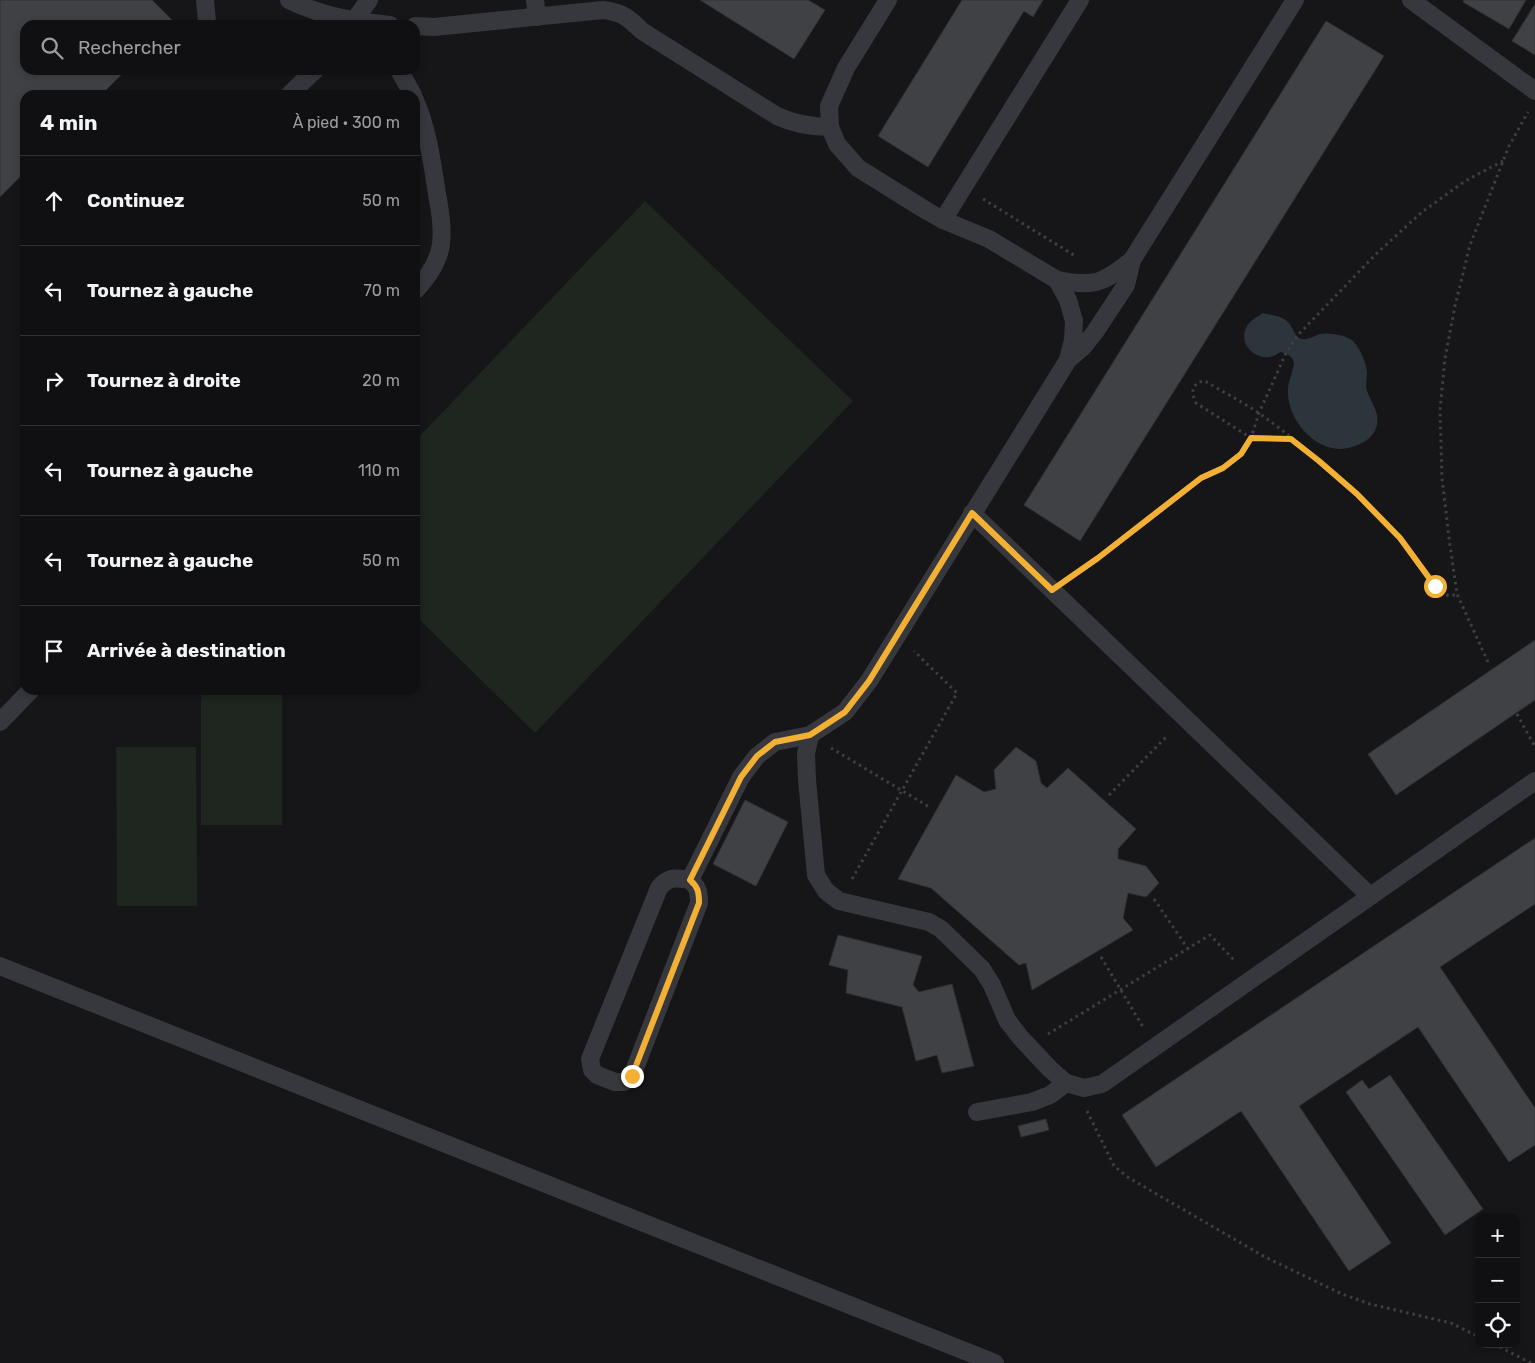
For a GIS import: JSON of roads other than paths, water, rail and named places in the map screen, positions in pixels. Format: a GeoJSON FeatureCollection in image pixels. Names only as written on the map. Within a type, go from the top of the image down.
{"type":"FeatureCollection","features":[{"type":"Feature","properties":{"kind":"lane"},"geometry":{"type":"LineString","coordinates":[[205,0],[207,20]]}},
{"type":"Feature","properties":{"kind":"lane"},"geometry":{"type":"LineString","coordinates":[[289,0],[320,14],[340,20]]}},
{"type":"Feature","properties":{"kind":"lane"},"geometry":{"type":"LineString","coordinates":[[356,20],[369,0]]}},
{"type":"Feature","properties":{"kind":"lane"},"geometry":{"type":"LineString","coordinates":[[888,0],[846,68],[830,106],[830,127],[837,144],[858,168],[943,220],[989,239],[1057,280],[1078,284],[1095,283],[1110,277],[1132,260]]}},
{"type":"Feature","properties":{"kind":"lane"},"geometry":{"type":"LineString","coordinates":[[943,220],[1080,0]]}},
{"type":"Feature","properties":{"kind":"lane"},"geometry":{"type":"LineString","coordinates":[[690,880],[741,777],[757,756],[775,742],[810,735],[845,712],[869,681],[1068,360],[1095,332],[1126,285],[1132,260],[1295,0]]}},
{"type":"Feature","properties":{"kind":"lane"},"geometry":{"type":"LineString","coordinates":[[1411,0],[1535,91]]}},
{"type":"Feature","properties":{"kind":"lane"},"geometry":{"type":"LineString","coordinates":[[420,26],[434,27],[536,8],[617,12],[630,19],[642,31],[777,116],[793,123],[815,127],[830,127]]}},
{"type":"Feature","properties":{"kind":"lane"},"geometry":{"type":"LineString","coordinates":[[294,90],[310,75]]}},
{"type":"Feature","properties":{"kind":"lane"},"geometry":{"type":"LineString","coordinates":[[402,75],[410,90]]}},
{"type":"Feature","properties":{"kind":"lane"},"geometry":{"type":"LineString","coordinates":[[420,111],[430,147],[442,226],[441,246],[435,263],[420,286]]}},
{"type":"Feature","properties":{"kind":"lane"},"geometry":{"type":"LineString","coordinates":[[1057,280],[1068,300],[1074,321],[1073,340],[1068,360]]}},
{"type":"Feature","properties":{"kind":"lane"},"geometry":{"type":"LineString","coordinates":[[972,513],[1370,896]]}},
{"type":"Feature","properties":{"kind":"lane"},"geometry":{"type":"LineString","coordinates":[[0,722],[26,695]]}},
{"type":"Feature","properties":{"kind":"lane"},"geometry":{"type":"LineString","coordinates":[[810,735],[806,754],[807,780],[816,875],[826,891],[839,901],[929,922],[941,929],[982,969],[992,985],[1007,1020],[1050,1070],[1066,1083],[1084,1088],[1102,1084],[1535,781]]}},
{"type":"Feature","properties":{"kind":"lane"},"geometry":{"type":"LineString","coordinates":[[671,879],[690,880],[697,886],[699,903],[632,1076],[624,1082],[615,1082],[597,1075],[592,1070],[590,1059],[659,888],[665,881],[671,879]]}},
{"type":"Feature","properties":{"kind":"lane"},"geometry":{"type":"LineString","coordinates":[[0,966],[995,1363]]}},
{"type":"Feature","properties":{"kind":"lane"},"geometry":{"type":"LineString","coordinates":[[977,1112],[1032,1102],[1050,1094],[1066,1083]]}}]}
